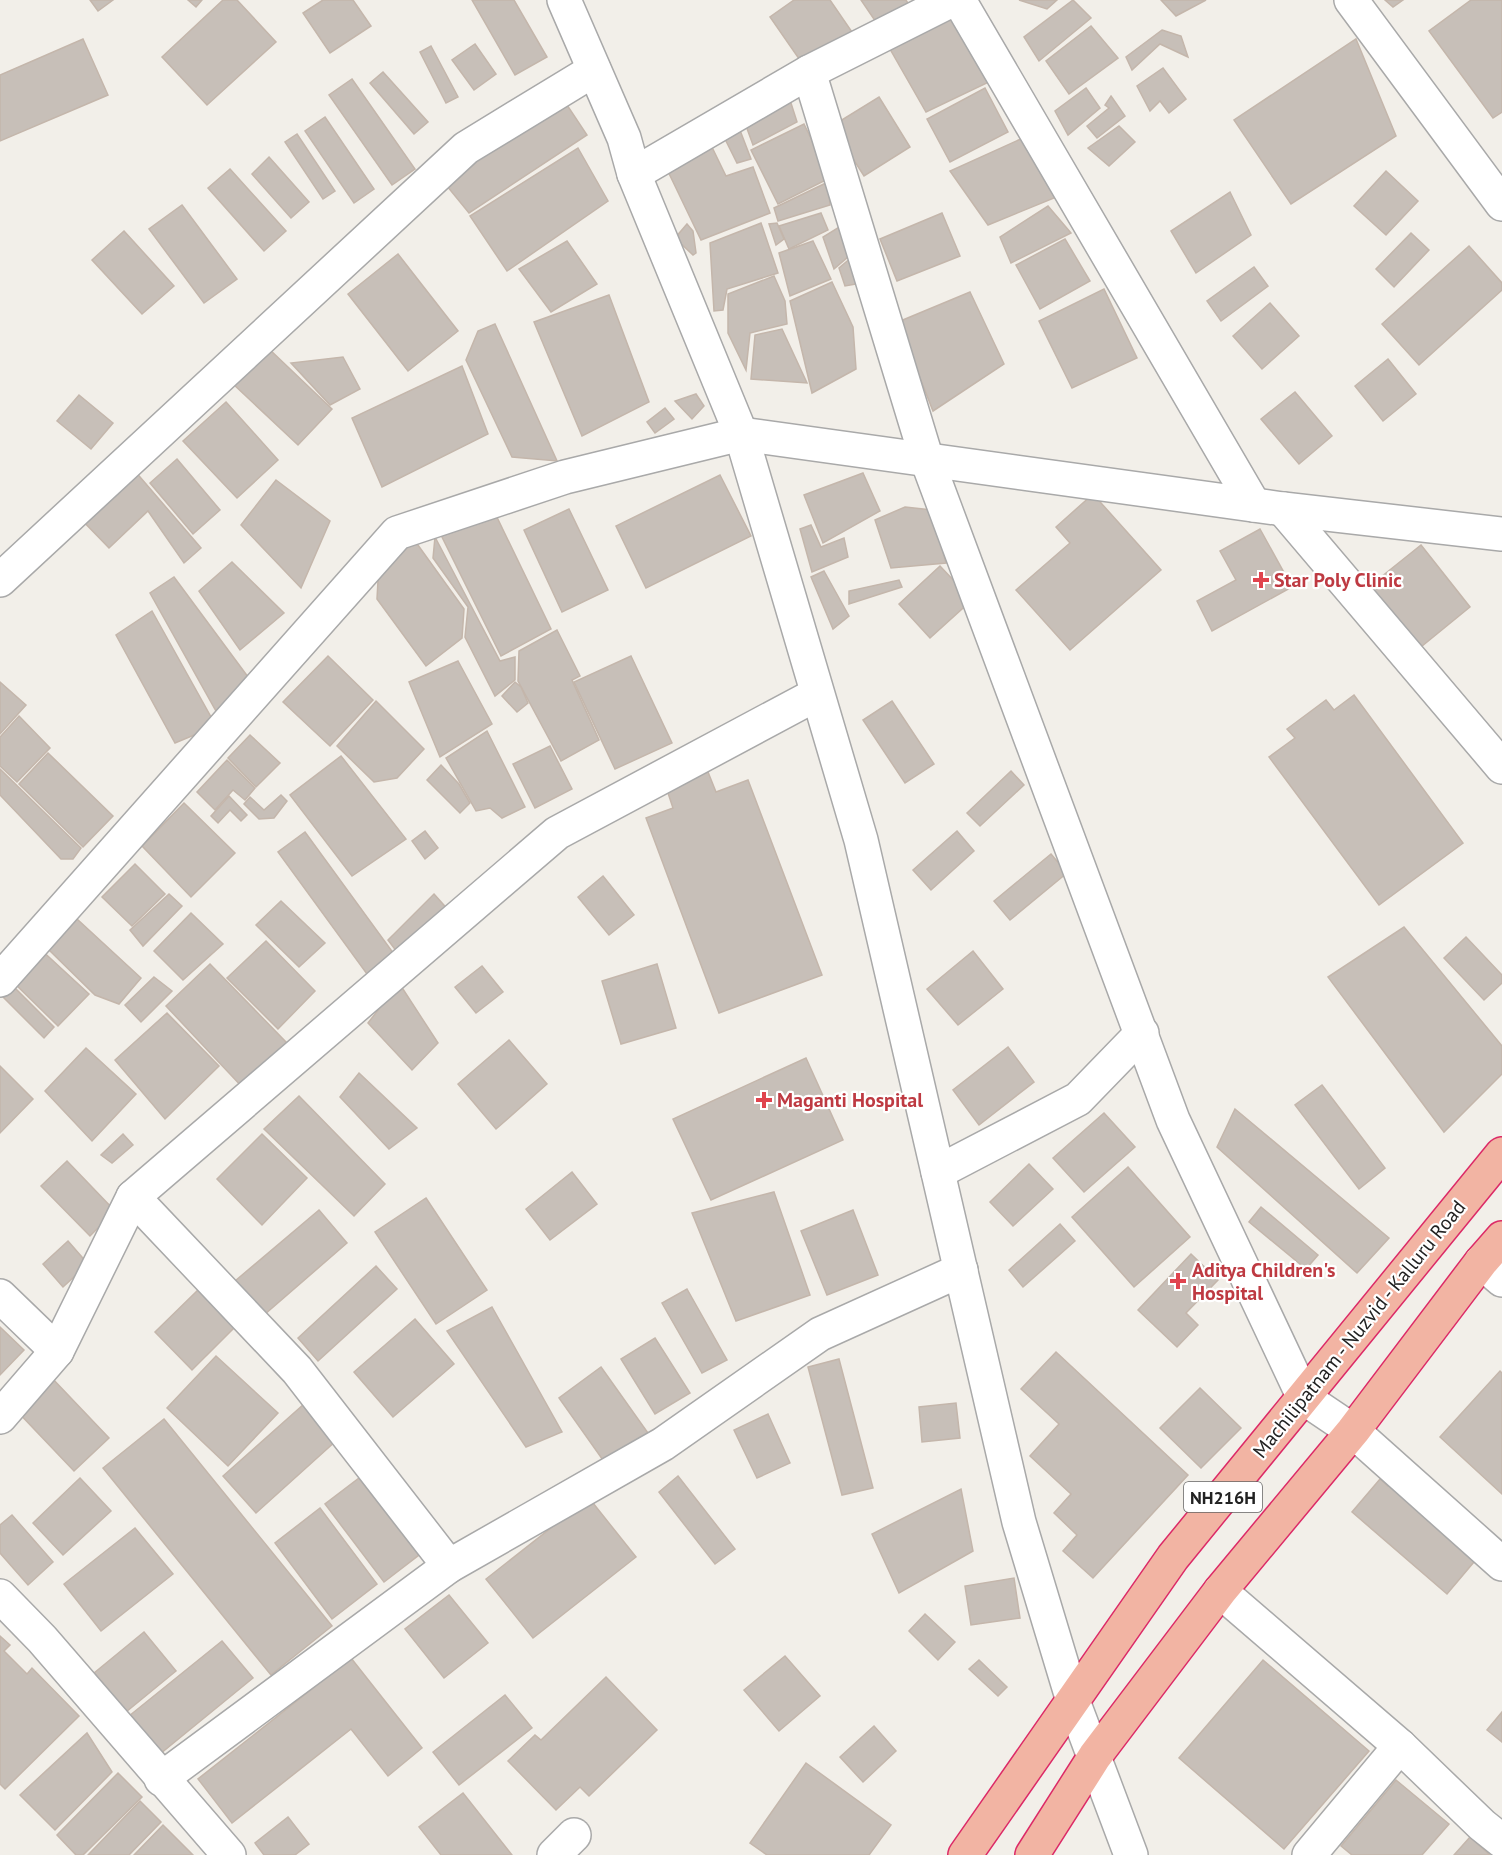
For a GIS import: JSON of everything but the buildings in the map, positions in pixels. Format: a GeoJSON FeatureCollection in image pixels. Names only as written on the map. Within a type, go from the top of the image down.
{"type":"FeatureCollection","features":[{"type":"Feature","properties":{"kind":"highway","name":"Machilipatnam - Nuzvid - Kalluru Road"},"geometry":{"type":"LineString","coordinates":[[965,1855],[1173,1557],[1502,1154]]}},
{"type":"Feature","properties":{"kind":"highway","name":"NH216H"},"geometry":{"type":"LineString","coordinates":[[1032,1855],[1095,1756],[1220,1591],[1495,1260]]}},
{"type":"Feature","properties":{"kind":"street"},"geometry":{"type":"LineString","coordinates":[[564,0],[624,138],[634,174],[741,434],[861,840],[1019,1522],[1073,1701],[1131,1855]]}},
{"type":"Feature","properties":{"kind":"street"},"geometry":{"type":"LineString","coordinates":[[634,174],[809,72],[952,0]]}},
{"type":"Feature","properties":{"kind":"street"},"geometry":{"type":"LineString","coordinates":[[959,0],[1269,507],[1502,767]]}},
{"type":"Feature","properties":{"kind":"street"},"geometry":{"type":"LineString","coordinates":[[1351,0],[1502,204]]}},
{"type":"Feature","properties":{"kind":"street"},"geometry":{"type":"LineString","coordinates":[[0,580],[466,148],[594,70]]}},
{"type":"Feature","properties":{"kind":"street"},"geometry":{"type":"LineString","coordinates":[[809,72],[927,460],[1173,1120],[1304,1398],[1353,1431],[1502,1564]]}},
{"type":"Feature","properties":{"kind":"street"},"geometry":{"type":"LineString","coordinates":[[0,980],[397,533],[565,477],[741,434],[1269,507],[1502,534]]}},
{"type":"Feature","properties":{"kind":"street"},"geometry":{"type":"LineString","coordinates":[[0,1417],[57,1351],[133,1197],[557,833],[817,694]]}},
{"type":"Feature","properties":{"kind":"street"},"geometry":{"type":"LineString","coordinates":[[938,1172],[1078,1099],[1142,1033]]}},
{"type":"Feature","properties":{"kind":"street"},"geometry":{"type":"LineString","coordinates":[[133,1197],[297,1371],[449,1566]]}},
{"type":"Feature","properties":{"kind":"street"},"geometry":{"type":"LineString","coordinates":[[161,1779],[449,1566],[663,1444],[820,1334],[961,1270]]}},
{"type":"Feature","properties":{"kind":"street"},"geometry":{"type":"LineString","coordinates":[[0,1296],[57,1351]]}},
{"type":"Feature","properties":{"kind":"street"},"geometry":{"type":"LineString","coordinates":[[1220,1591],[1400,1746],[1482,1825],[1502,1841]]}},
{"type":"Feature","properties":{"kind":"street"},"geometry":{"type":"LineString","coordinates":[[0,1596],[42,1639],[229,1855]]}},
{"type":"Feature","properties":{"kind":"street"},"geometry":{"type":"LineString","coordinates":[[1309,1855],[1400,1746]]}},
{"type":"Feature","properties":{"kind":"place","name":"Star Poly Clinic"},"geometry":{"type":"Point","coordinates":[1261,580]}},
{"type":"Feature","properties":{"kind":"place","name":"Maganti Hospital"},"geometry":{"type":"Point","coordinates":[764,1100]}},
{"type":"Feature","properties":{"kind":"place","name":"Aditya Children's Hospital"},"geometry":{"type":"Point","coordinates":[1178,1281]}}]}
